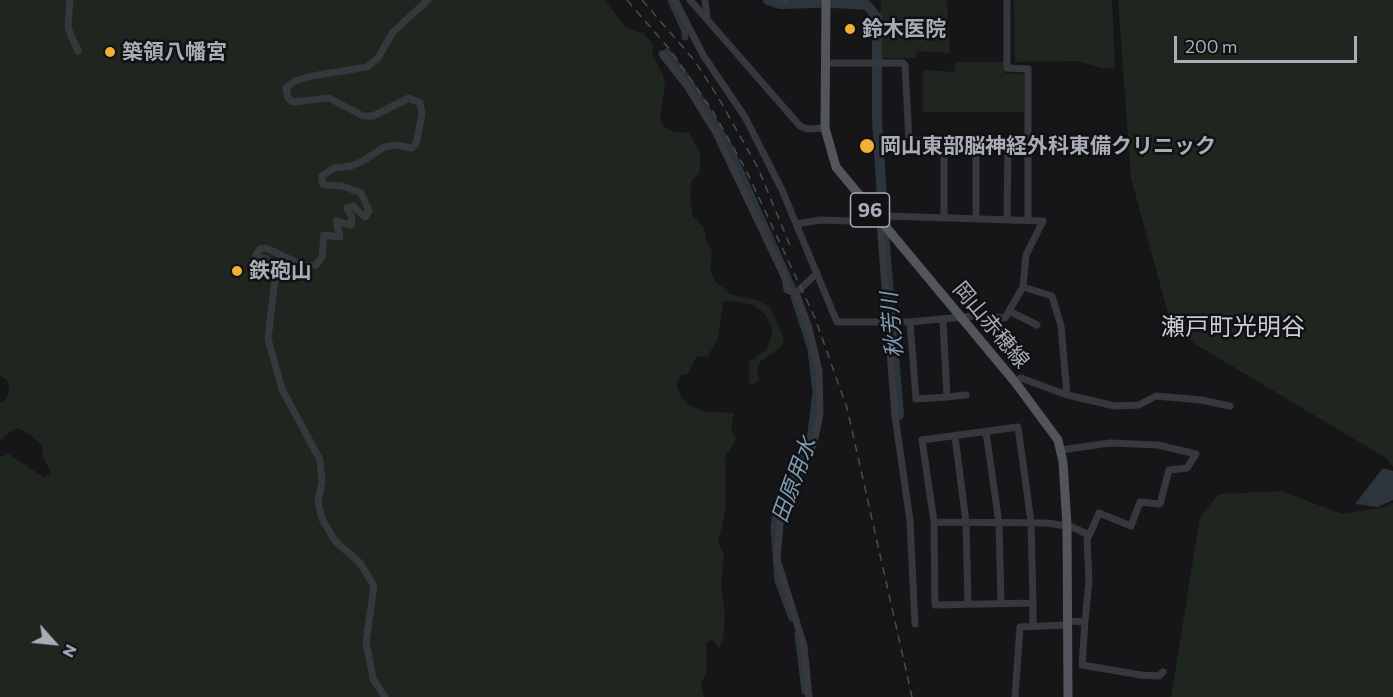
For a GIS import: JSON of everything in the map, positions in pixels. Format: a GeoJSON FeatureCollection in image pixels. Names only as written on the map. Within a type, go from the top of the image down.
{"type":"FeatureCollection","features":[{"type":"Feature","properties":{"kind":"main road","name":"岡山赤穂線"},"geometry":{"type":"LineString","coordinates":[[826,0],[825,128],[836,167],[1054,430],[1061,450],[1067,526],[1068,697]]}},
{"type":"Feature","properties":{"kind":"street"},"geometry":{"type":"LineString","coordinates":[[70,0],[68,28],[78,51]]}},
{"type":"Feature","properties":{"kind":"street"},"geometry":{"type":"LineString","coordinates":[[385,697],[373,679],[366,642],[374,586],[360,563],[335,541],[322,519],[318,502],[322,481],[320,460],[282,389],[268,339],[275,279],[269,269],[259,271],[256,267],[258,261],[256,255],[260,249],[266,248],[304,266],[316,265],[322,257],[324,235],[340,237],[336,220],[351,225],[352,218],[347,208],[353,206],[365,217],[369,212],[361,193],[342,186],[326,185],[322,183],[322,176],[334,168],[351,166],[363,161],[384,147],[396,145],[412,148],[416,144],[422,114],[420,103],[409,98],[372,116],[363,116],[329,98],[293,102],[288,98],[286,88],[295,81],[312,76],[367,67],[378,58],[393,33],[428,0]]}},
{"type":"Feature","properties":{"kind":"street"},"geometry":{"type":"LineString","coordinates":[[675,0],[704,55],[745,117],[797,224],[837,321],[943,321],[973,316],[1005,318],[1023,287],[1026,255],[1043,221],[887,216],[880,222],[806,221],[797,224]]}},
{"type":"Feature","properties":{"kind":"street"},"geometry":{"type":"LineString","coordinates":[[690,0],[800,126],[807,129],[825,128]]}},
{"type":"Feature","properties":{"kind":"street"},"geometry":{"type":"LineString","coordinates":[[705,0],[707,19]]}},
{"type":"Feature","properties":{"kind":"street"},"geometry":{"type":"LineString","coordinates":[[778,0],[785,0]]}},
{"type":"Feature","properties":{"kind":"street"},"geometry":{"type":"LineString","coordinates":[[1007,0],[1007,68],[1028,69],[1028,220]]}},
{"type":"Feature","properties":{"kind":"street"},"geometry":{"type":"LineString","coordinates":[[662,54],[687,86],[716,133],[773,250],[785,278],[787,290],[796,293]]}},
{"type":"Feature","properties":{"kind":"street"},"geometry":{"type":"LineString","coordinates":[[826,63],[903,63],[906,65],[909,141],[1028,140]]}},
{"type":"Feature","properties":{"kind":"street"},"geometry":{"type":"LineString","coordinates":[[944,140],[944,218]]}},
{"type":"Feature","properties":{"kind":"street"},"geometry":{"type":"LineString","coordinates":[[976,140],[976,219]]}},
{"type":"Feature","properties":{"kind":"street"},"geometry":{"type":"LineString","coordinates":[[1007,219],[1008,140]]}},
{"type":"Feature","properties":{"kind":"street"},"geometry":{"type":"LineString","coordinates":[[806,221],[807,247]]}},
{"type":"Feature","properties":{"kind":"street"},"geometry":{"type":"LineString","coordinates":[[880,222],[895,416],[910,521],[915,624]]}},
{"type":"Feature","properties":{"kind":"street"},"geometry":{"type":"LineString","coordinates":[[796,293],[817,273]]}},
{"type":"Feature","properties":{"kind":"street"},"geometry":{"type":"LineString","coordinates":[[1023,287],[1052,296],[1061,326],[1067,395]]}},
{"type":"Feature","properties":{"kind":"street"},"geometry":{"type":"LineString","coordinates":[[796,293],[809,328],[819,371],[820,414],[814,443],[781,513],[777,559],[804,646],[809,697]]}},
{"type":"Feature","properties":{"kind":"street"},"geometry":{"type":"LineString","coordinates":[[1009,311],[1037,325]]}},
{"type":"Feature","properties":{"kind":"street"},"geometry":{"type":"LineString","coordinates":[[943,321],[947,397]]}},
{"type":"Feature","properties":{"kind":"street"},"geometry":{"type":"LineString","coordinates":[[910,322],[916,399],[966,395]]}},
{"type":"Feature","properties":{"kind":"street"},"geometry":{"type":"LineString","coordinates":[[1015,382],[1021,378],[1067,395],[1115,406],[1139,405],[1156,396],[1201,400],[1230,406]]}},
{"type":"Feature","properties":{"kind":"street"},"geometry":{"type":"LineString","coordinates":[[1033,603],[935,604],[934,522],[922,440],[1018,427],[1031,522],[1033,603],[1033,626]]}},
{"type":"Feature","properties":{"kind":"street"},"geometry":{"type":"LineString","coordinates":[[986,432],[999,523],[1001,603]]}},
{"type":"Feature","properties":{"kind":"street"},"geometry":{"type":"LineString","coordinates":[[955,437],[966,522],[968,604]]}},
{"type":"Feature","properties":{"kind":"street"},"geometry":{"type":"LineString","coordinates":[[1061,450],[1110,443],[1158,445],[1196,454],[1187,468],[1169,470],[1160,504],[1140,502],[1131,526],[1099,513],[1088,534],[1089,580],[1082,665],[1141,675],[1159,676],[1162,672]]}},
{"type":"Feature","properties":{"kind":"street"},"geometry":{"type":"LineString","coordinates":[[934,522],[1031,522],[1067,526],[1088,534]]}},
{"type":"Feature","properties":{"kind":"street"},"geometry":{"type":"LineString","coordinates":[[1015,697],[1020,627],[1085,622]]}},
{"type":"Feature","properties":{"kind":"shaded area"},"geometry":{"type":"Polygon","coordinates":[[[0,0],[604,0],[627,28],[644,34],[652,43],[653,56],[663,75],[665,87],[660,117],[664,127],[674,132],[689,133],[700,153],[700,173],[692,180],[690,197],[693,216],[704,227],[706,239],[712,251],[710,270],[715,281],[730,294],[759,301],[770,307],[784,339],[782,346],[760,362],[757,369],[759,380],[753,385],[749,383],[749,362],[767,349],[773,331],[766,315],[753,305],[728,300],[723,302],[718,338],[708,356],[696,357],[688,374],[681,375],[677,384],[680,396],[689,405],[706,412],[734,413],[731,428],[736,439],[725,457],[726,507],[718,543],[724,554],[721,585],[725,614],[723,640],[719,649],[712,639],[706,643],[707,670],[701,684],[704,697],[0,697],[0,457],[9,454],[45,478],[51,473],[44,459],[41,444],[25,431],[16,428],[0,440],[0,403],[5,400],[9,392],[8,381],[0,375],[0,0]]]}},
{"type":"Feature","properties":{"kind":"shaded area"},"geometry":{"type":"Polygon","coordinates":[[[881,0],[947,0],[950,53],[917,51],[916,58],[879,58],[881,0]]]}},
{"type":"Feature","properties":{"kind":"shaded area"},"geometry":{"type":"Polygon","coordinates":[[[1014,0],[1112,0],[1115,68],[1102,68],[1077,61],[1015,62],[1014,0]]]}},
{"type":"Feature","properties":{"kind":"shaded area"},"geometry":{"type":"Polygon","coordinates":[[[1118,0],[1393,0],[1393,467],[1386,458],[1195,344],[1169,317],[1131,178],[1118,0]]]}},
{"type":"Feature","properties":{"kind":"shaded area"},"geometry":{"type":"Polygon","coordinates":[[[956,62],[1005,62],[1005,73],[1024,74],[1024,112],[923,112],[923,70],[954,72],[956,62]]]}},
{"type":"Feature","properties":{"kind":"shaded area"},"geometry":{"type":"Polygon","coordinates":[[[1383,468],[1393,471],[1393,500],[1378,507],[1355,504],[1383,468]]]}},
{"type":"Feature","properties":{"kind":"shaded area"},"geometry":{"type":"Polygon","coordinates":[[[1281,491],[1342,514],[1384,507],[1393,503],[1393,697],[1171,697],[1200,517],[1219,494],[1281,491]]]}},
{"type":"Feature","properties":{"kind":"waterway","name":"田原用水"},"geometry":{"type":"LineString","coordinates":[[671,0],[685,31],[685,37]]}},
{"type":"Feature","properties":{"kind":"waterway","name":"秋芳川"},"geometry":{"type":"LineString","coordinates":[[768,0],[780,4],[818,3]]}},
{"type":"Feature","properties":{"kind":"waterway","name":"秋芳川"},"geometry":{"type":"LineString","coordinates":[[833,3],[867,5],[877,18],[877,119],[883,214]]}},
{"type":"Feature","properties":{"kind":"waterway","name":"田原用水"},"geometry":{"type":"LineString","coordinates":[[667,52],[691,84],[729,146],[792,287]]}},
{"type":"Feature","properties":{"kind":"waterway","name":"秋芳川"},"geometry":{"type":"LineString","coordinates":[[884,234],[899,415]]}},
{"type":"Feature","properties":{"kind":"waterway","name":"田原用水"},"geometry":{"type":"LineString","coordinates":[[792,618],[778,581],[774,527],[776,515],[810,441],[816,392],[811,349],[794,297]]}},
{"type":"Feature","properties":{"kind":"waterway","name":"田原用水"},"geometry":{"type":"LineString","coordinates":[[798,634],[805,691]]}},
{"type":"Feature","properties":{"kind":"railway"},"geometry":{"type":"LineString","coordinates":[[627,0],[671,51],[712,110],[745,168],[815,318],[847,408],[912,697]]}},
{"type":"Feature","properties":{"kind":"railway"},"geometry":{"type":"LineString","coordinates":[[642,0],[694,60],[718,97],[758,168],[791,248]]}},
{"type":"Feature","properties":{"kind":"place","name":"鈴木医院"},"geometry":{"type":"Point","coordinates":[850,29]}},
{"type":"Feature","properties":{"kind":"place","name":"築領八幡宮"},"geometry":{"type":"Point","coordinates":[110,52]}},
{"type":"Feature","properties":{"kind":"place","name":"岡山東部脳神経外科東備クリニック"},"geometry":{"type":"Point","coordinates":[867,146]}},
{"type":"Feature","properties":{"kind":"place","name":"鉄砲山"},"geometry":{"type":"Point","coordinates":[237,271]}},
{"type":"Feature","properties":{"kind":"district","name":"瀬戸町光明谷"},"geometry":{"type":"Point","coordinates":[1233,327]}}]}
